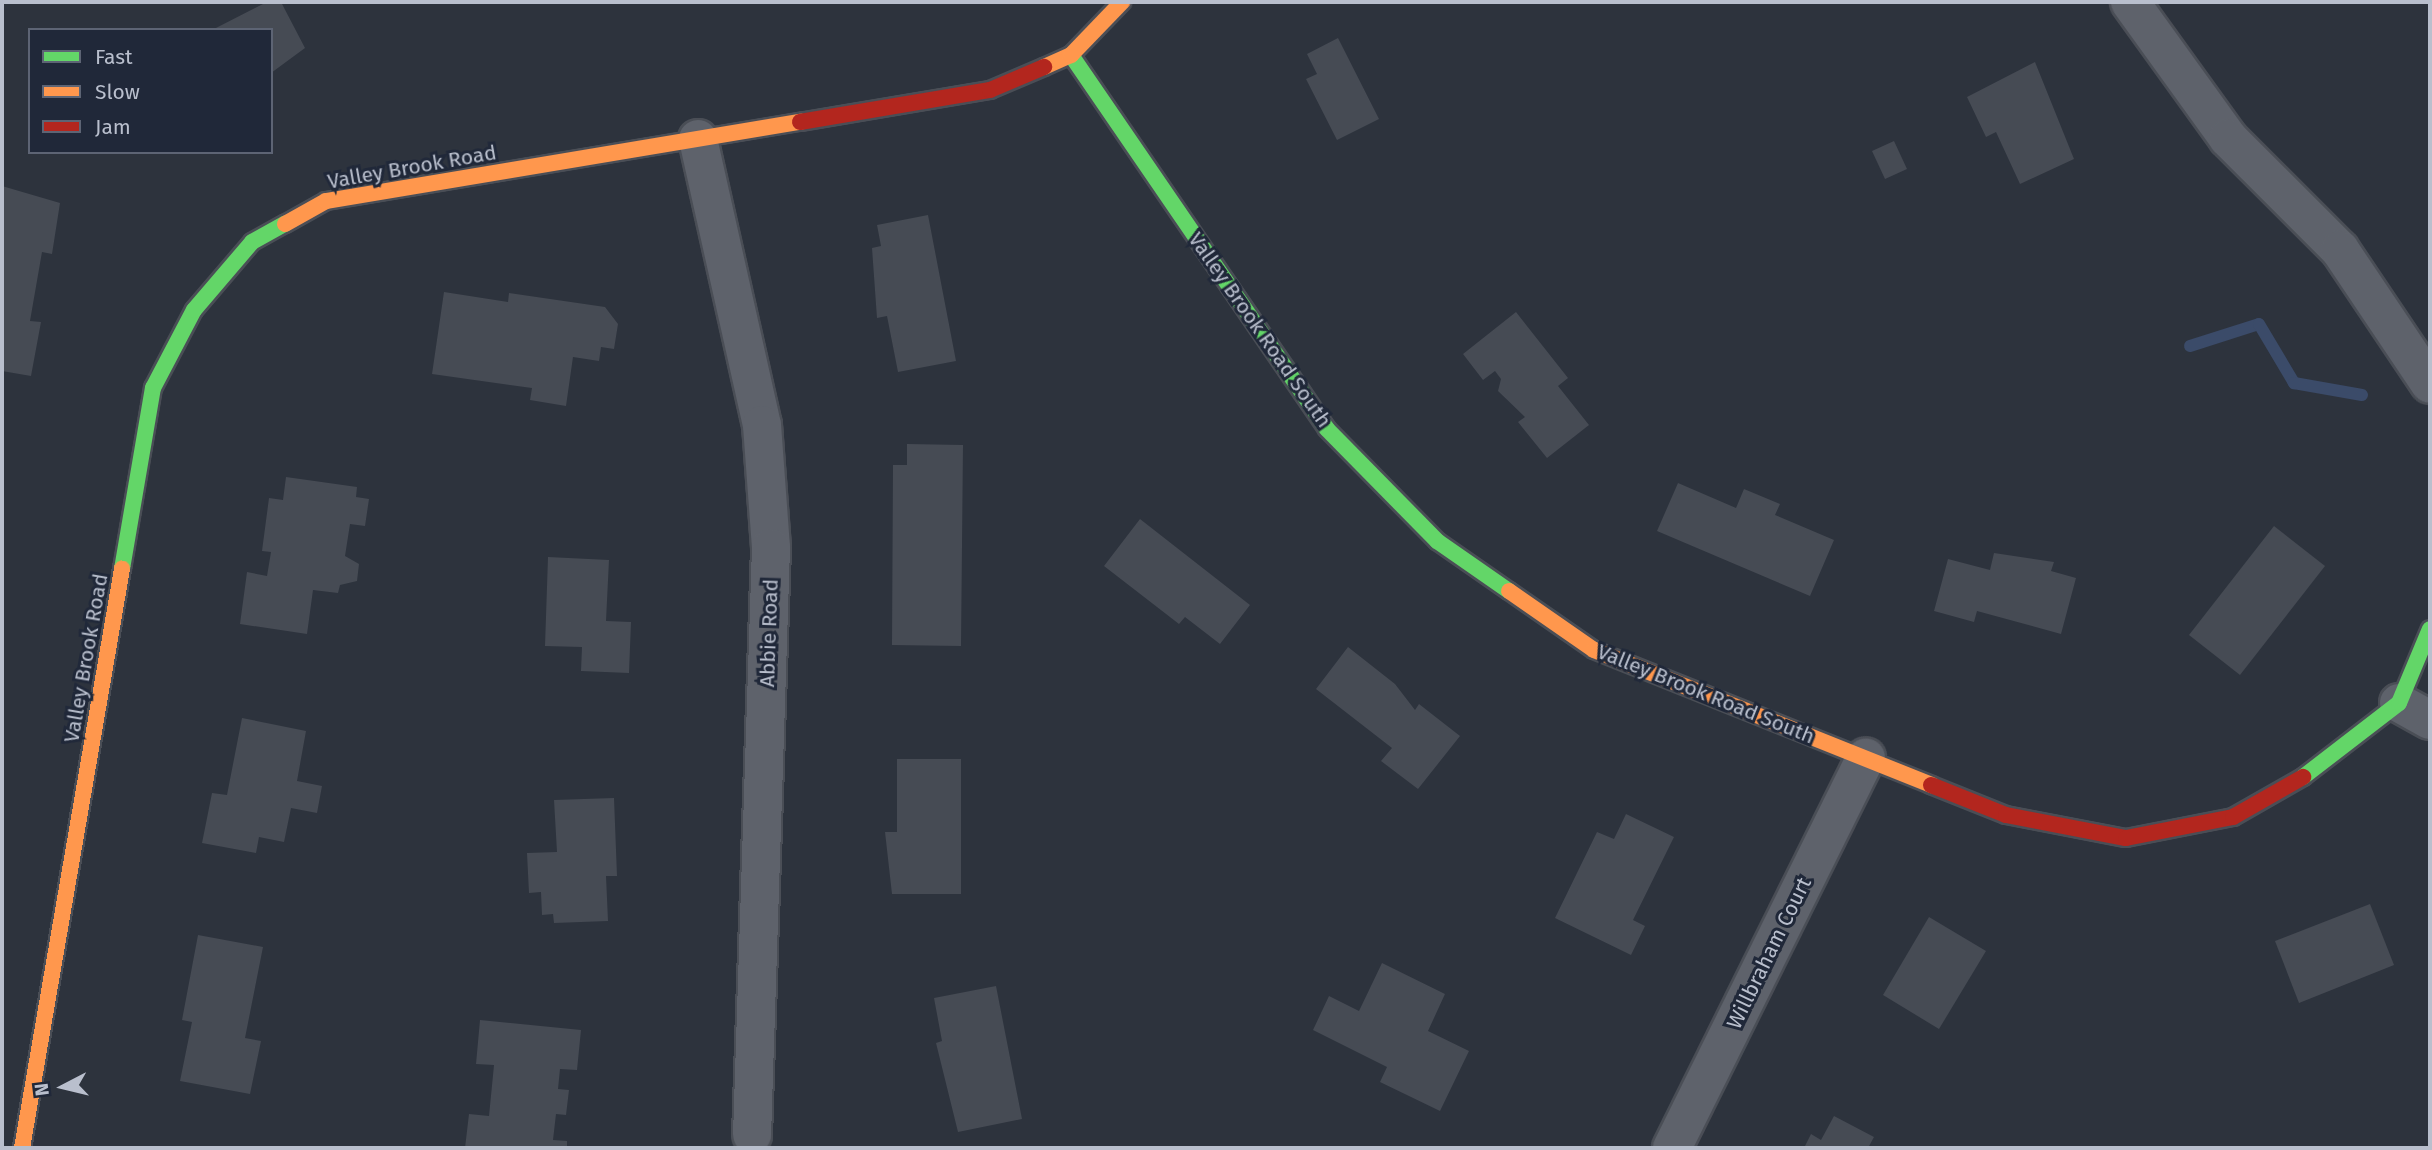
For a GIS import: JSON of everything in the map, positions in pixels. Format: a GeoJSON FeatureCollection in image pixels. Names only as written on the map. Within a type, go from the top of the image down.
{"type":"FeatureCollection","features":[{"type":"Feature","properties":{"kind":"street","name":"Valley Brook Road"},"geometry":{"type":"LineString","coordinates":[[22,1148],[153,388],[194,310],[252,242],[326,201],[990,90],[1071,55],[1122,2]]}},
{"type":"Feature","properties":{"kind":"street"},"geometry":{"type":"LineString","coordinates":[[2130,2],[2228,138],[2340,250],[2430,384]]}},
{"type":"Feature","properties":{"kind":"street","name":"Valley Brook Road South"},"geometry":{"type":"LineString","coordinates":[[1071,55],[1327,429],[1437,541],[1594,650],[2006,815],[2126,838],[2233,817],[2415,712],[2430,629]]}},
{"type":"Feature","properties":{"kind":"street","name":"Abbie Road"},"geometry":{"type":"LineString","coordinates":[[698,139],[762,425],[771,548],[752,1135]]}},
{"type":"Feature","properties":{"kind":"street","name":"Willbraham Court"},"geometry":{"type":"LineString","coordinates":[[1672,1148],[1866,757]]}},
{"type":"Feature","properties":{"kind":"building"},"geometry":{"type":"Polygon","coordinates":[[[267,2],[281,2],[305,48],[273,72],[273,28],[216,28],[267,2]]]}},
{"type":"Feature","properties":{"kind":"building"},"geometry":{"type":"Polygon","coordinates":[[[1338,38],[1379,119],[1337,140],[1306,79],[1317,74],[1307,54],[1338,38]]]}},
{"type":"Feature","properties":{"kind":"building"},"geometry":{"type":"Polygon","coordinates":[[[2035,62],[2074,159],[2020,184],[1996,132],[1986,137],[1967,97],[2035,62]]]}},
{"type":"Feature","properties":{"kind":"building"},"geometry":{"type":"Polygon","coordinates":[[[1894,141],[1907,169],[1885,179],[1872,151],[1894,141]]]}},
{"type":"Feature","properties":{"kind":"building"},"geometry":{"type":"Polygon","coordinates":[[[2,186],[60,203],[52,254],[42,252],[30,321],[41,322],[31,376],[2,371],[2,186]]]}},
{"type":"Feature","properties":{"kind":"building"},"geometry":{"type":"Polygon","coordinates":[[[928,215],[956,361],[898,372],[887,316],[877,318],[872,248],[881,246],[877,225],[928,215]]]}},
{"type":"Feature","properties":{"kind":"building"},"geometry":{"type":"Polygon","coordinates":[[[444,292],[508,302],[509,293],[605,307],[618,324],[614,349],[601,347],[599,361],[573,357],[566,406],[530,400],[532,388],[432,374],[444,292]]]}},
{"type":"Feature","properties":{"kind":"building"},"geometry":{"type":"Polygon","coordinates":[[[1516,312],[1568,378],[1558,386],[1589,425],[1547,458],[1518,422],[1525,417],[1498,391],[1501,379],[1495,371],[1483,380],[1463,354],[1516,312]]]}},
{"type":"Feature","properties":{"kind":"building"},"geometry":{"type":"Polygon","coordinates":[[[907,444],[963,445],[961,646],[892,645],[893,465],[907,465],[907,444]]]}},
{"type":"Feature","properties":{"kind":"building"},"geometry":{"type":"Polygon","coordinates":[[[286,477],[357,487],[356,497],[369,499],[365,526],[350,524],[345,556],[359,564],[357,581],[340,585],[338,593],[313,590],[307,634],[240,624],[247,572],[267,576],[271,552],[262,551],[269,498],[283,500],[286,477]]]}},
{"type":"Feature","properties":{"kind":"building"},"geometry":{"type":"Polygon","coordinates":[[[1678,483],[1736,508],[1744,489],[1780,504],[1775,515],[1834,540],[1810,596],[1657,531],[1678,483]]]}},
{"type":"Feature","properties":{"kind":"building"},"geometry":{"type":"Polygon","coordinates":[[[1140,519],[1250,605],[1220,644],[1185,617],[1179,624],[1104,566],[1140,519]]]}},
{"type":"Feature","properties":{"kind":"building"},"geometry":{"type":"Polygon","coordinates":[[[2274,526],[2325,566],[2240,675],[2189,635],[2274,526]]]}},
{"type":"Feature","properties":{"kind":"building"},"geometry":{"type":"Polygon","coordinates":[[[1994,553],[2054,562],[2051,571],[2076,578],[2061,634],[1977,611],[1974,622],[1934,611],[1948,559],[1990,570],[1994,553]]]}},
{"type":"Feature","properties":{"kind":"building"},"geometry":{"type":"Polygon","coordinates":[[[548,557],[609,560],[606,621],[631,622],[629,673],[581,671],[582,647],[545,646],[548,557]]]}},
{"type":"Feature","properties":{"kind":"building"},"geometry":{"type":"Polygon","coordinates":[[[1348,647],[1395,684],[1415,710],[1419,704],[1460,736],[1418,789],[1381,761],[1392,748],[1316,689],[1348,647]]]}},
{"type":"Feature","properties":{"kind":"building"},"geometry":{"type":"Polygon","coordinates":[[[242,718],[306,731],[297,781],[322,786],[317,813],[291,808],[284,842],[259,837],[256,853],[202,843],[212,793],[227,795],[242,718]]]}},
{"type":"Feature","properties":{"kind":"building"},"geometry":{"type":"Polygon","coordinates":[[[897,759],[961,759],[961,894],[892,894],[885,832],[897,832],[897,759]]]}},
{"type":"Feature","properties":{"kind":"building"},"geometry":{"type":"Polygon","coordinates":[[[614,798],[617,876],[606,876],[608,921],[554,923],[553,914],[542,915],[541,892],[529,893],[527,853],[557,852],[554,800],[614,798]]]}},
{"type":"Feature","properties":{"kind":"building"},"geometry":{"type":"Polygon","coordinates":[[[1626,814],[1674,837],[1633,920],[1645,926],[1631,955],[1555,918],[1597,832],[1614,839],[1626,814]]]}},
{"type":"Feature","properties":{"kind":"building"},"geometry":{"type":"Polygon","coordinates":[[[2370,904],[2394,965],[2299,1003],[2275,941],[2370,904]]]}},
{"type":"Feature","properties":{"kind":"building"},"geometry":{"type":"Polygon","coordinates":[[[1929,917],[1986,951],[1939,1029],[1883,995],[1929,917]]]}},
{"type":"Feature","properties":{"kind":"building"},"geometry":{"type":"Polygon","coordinates":[[[198,935],[263,947],[245,1038],[261,1041],[250,1094],[180,1081],[192,1022],[182,1020],[198,935]]]}},
{"type":"Feature","properties":{"kind":"building"},"geometry":{"type":"Polygon","coordinates":[[[1382,963],[1445,994],[1428,1031],[1469,1051],[1440,1111],[1380,1082],[1387,1067],[1313,1030],[1329,996],[1359,1011],[1382,963]]]}},
{"type":"Feature","properties":{"kind":"building"},"geometry":{"type":"Polygon","coordinates":[[[996,986],[1022,1119],[958,1132],[936,1043],[942,1041],[934,998],[996,986]]]}},
{"type":"Feature","properties":{"kind":"building"},"geometry":{"type":"Polygon","coordinates":[[[480,1020],[581,1030],[577,1070],[560,1069],[558,1089],[569,1090],[566,1115],[556,1114],[553,1140],[567,1141],[567,1148],[465,1148],[469,1114],[489,1116],[494,1065],[476,1064],[480,1020]]]}},
{"type":"Feature","properties":{"kind":"building"},"geometry":{"type":"Polygon","coordinates":[[[1834,1116],[1874,1137],[1868,1148],[1804,1148],[1811,1134],[1821,1140],[1834,1116]]]}},
{"type":"Feature","properties":{"kind":"waterway"},"geometry":{"type":"LineString","coordinates":[[2190,346],[2259,324],[2294,383],[2362,395]]}},
{"type":"Feature","properties":{"kind":"traffic: fast"},"geometry":{"type":"LineString","coordinates":[[1071,55],[1327,429],[1437,541],[1509,591]]}},
{"type":"Feature","properties":{"kind":"traffic: fast"},"geometry":{"type":"LineString","coordinates":[[122,569],[153,388],[194,310],[252,242],[285,224]]}},
{"type":"Feature","properties":{"kind":"traffic: fast"},"geometry":{"type":"LineString","coordinates":[[2303,777],[2399,703],[2430,629]]}},
{"type":"Feature","properties":{"kind":"traffic: slow"},"geometry":{"type":"LineString","coordinates":[[1044,67],[1071,55],[1122,2]]}},
{"type":"Feature","properties":{"kind":"traffic: slow"},"geometry":{"type":"LineString","coordinates":[[285,224],[326,201],[800,122]]}},
{"type":"Feature","properties":{"kind":"traffic: slow"},"geometry":{"type":"LineString","coordinates":[[22,1148],[122,569]]}},
{"type":"Feature","properties":{"kind":"traffic: slow"},"geometry":{"type":"LineString","coordinates":[[1509,591],[1594,650],[1931,785]]}},
{"type":"Feature","properties":{"kind":"traffic: jam"},"geometry":{"type":"LineString","coordinates":[[800,122],[990,90],[1044,67]]}},
{"type":"Feature","properties":{"kind":"traffic: jam"},"geometry":{"type":"LineString","coordinates":[[1931,785],[2006,815],[2126,838],[2233,817],[2303,777]]}}]}
